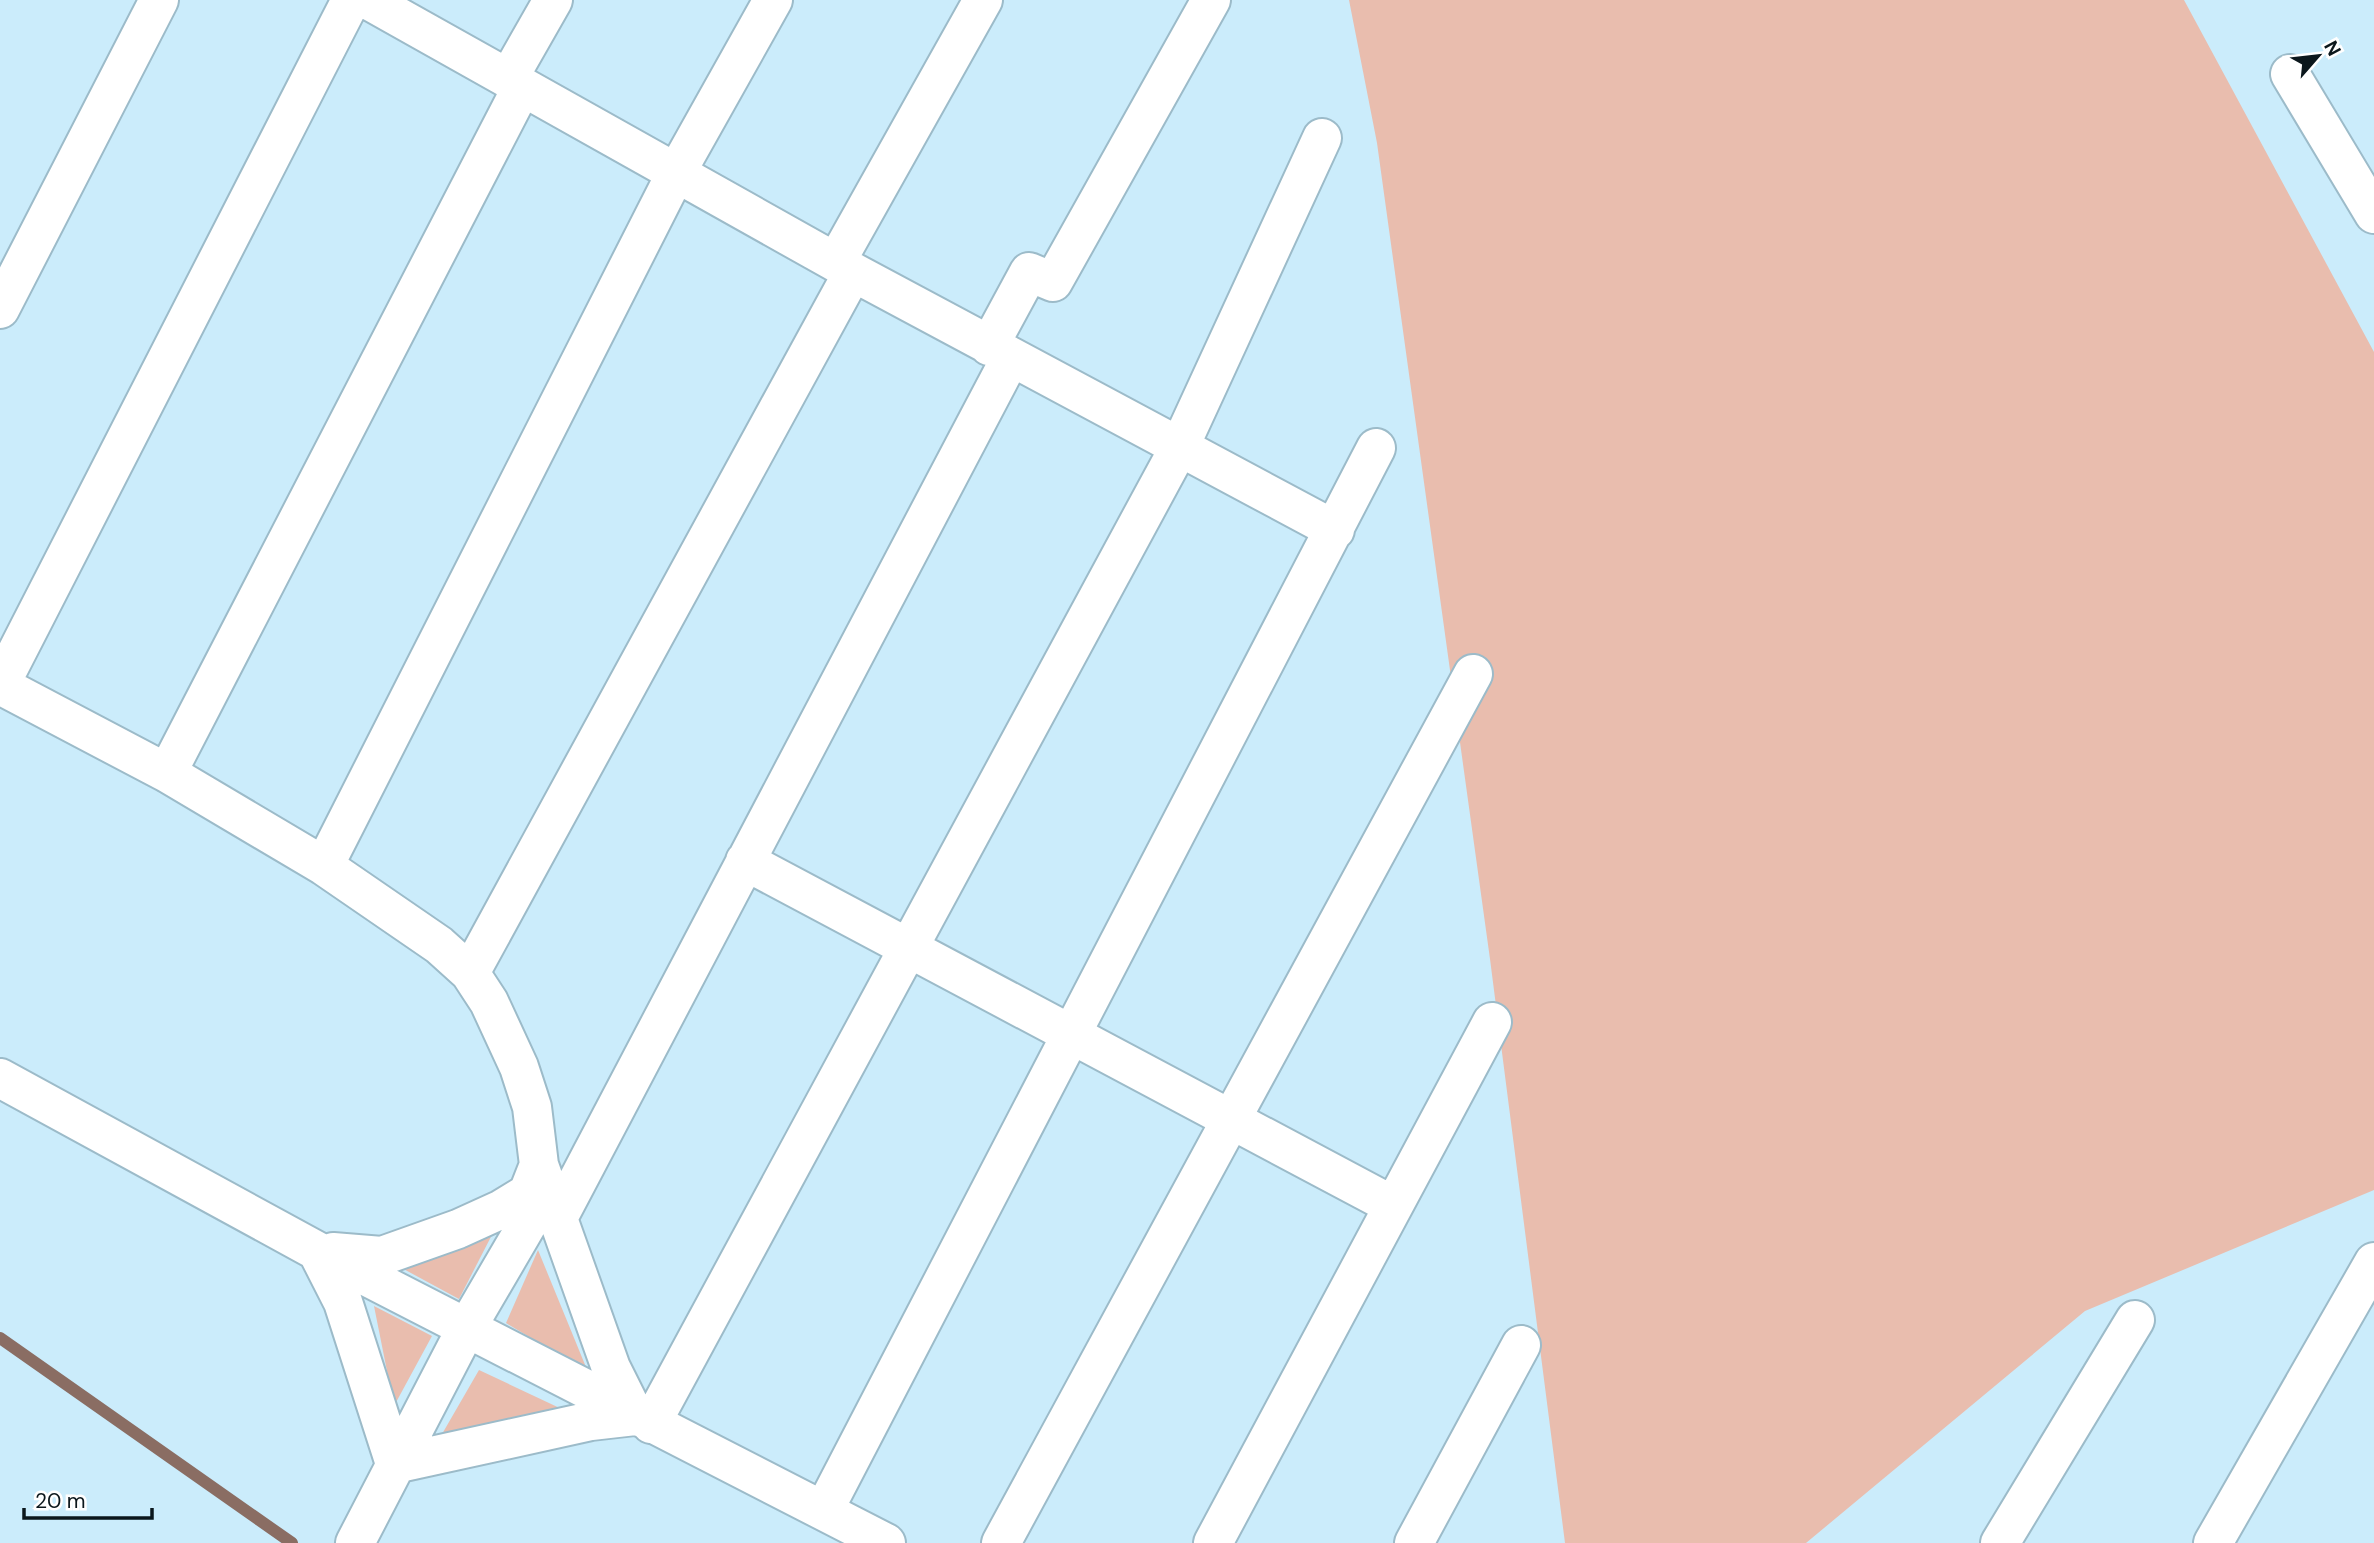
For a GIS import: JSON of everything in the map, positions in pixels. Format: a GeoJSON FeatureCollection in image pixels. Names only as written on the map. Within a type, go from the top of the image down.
{"type":"FeatureCollection","features":[{"type":"Feature","properties":{"kind":"street"},"geometry":{"type":"LineString","coordinates":[[0,309],[159,0]]}},
{"type":"Feature","properties":{"kind":"street"},"geometry":{"type":"LineString","coordinates":[[351,0],[0,685],[167,773],[324,866],[428,937],[470,973],[489,1002],[519,1067],[532,1108],[539,1164],[611,1368],[643,1420]]}},
{"type":"Feature","properties":{"kind":"street"},"geometry":{"type":"LineString","coordinates":[[368,0],[844,267],[1335,530]]}},
{"type":"Feature","properties":{"kind":"street"},"geometry":{"type":"LineString","coordinates":[[167,773],[515,83],[552,0]]}},
{"type":"Feature","properties":{"kind":"street"},"geometry":{"type":"LineString","coordinates":[[324,866],[676,173],[773,0]]}},
{"type":"Feature","properties":{"kind":"street"},"geometry":{"type":"LineString","coordinates":[[470,973],[984,0]]}},
{"type":"Feature","properties":{"kind":"street"},"geometry":{"type":"LineString","coordinates":[[558,1218],[746,861],[1000,351],[1029,272],[1053,282],[1211,0]]}},
{"type":"Feature","properties":{"kind":"street"},"geometry":{"type":"LineString","coordinates":[[2290,74],[2374,214]]}},
{"type":"Feature","properties":{"kind":"street"},"geometry":{"type":"LineString","coordinates":[[643,1420],[907,947],[1180,446],[1322,138]]}},
{"type":"Feature","properties":{"kind":"street"},"geometry":{"type":"LineString","coordinates":[[824,1510],[1376,448]]}},
{"type":"Feature","properties":{"kind":"street"},"geometry":{"type":"LineString","coordinates":[[1001,1543],[1473,674]]}},
{"type":"Feature","properties":{"kind":"street"},"geometry":{"type":"LineString","coordinates":[[746,861],[1392,1205]]}},
{"type":"Feature","properties":{"kind":"street"},"geometry":{"type":"LineString","coordinates":[[1213,1543],[1492,1022]]}},
{"type":"Feature","properties":{"kind":"street"},"geometry":{"type":"LineString","coordinates":[[0,1078],[317,1251],[886,1543]]}},
{"type":"Feature","properties":{"kind":"street"},"geometry":{"type":"LineString","coordinates":[[317,1251],[382,1256],[445,1234],[502,1209],[528,1193],[539,1164]]}},
{"type":"Feature","properties":{"kind":"street"},"geometry":{"type":"LineString","coordinates":[[355,1543],[466,1329],[532,1216],[539,1164]]}},
{"type":"Feature","properties":{"kind":"street"},"geometry":{"type":"LineString","coordinates":[[317,1251],[343,1302],[395,1464]]}},
{"type":"Feature","properties":{"kind":"street"},"geometry":{"type":"LineString","coordinates":[[2213,1543],[2374,1262]]}},
{"type":"Feature","properties":{"kind":"street"},"geometry":{"type":"LineString","coordinates":[[2000,1543],[2135,1320]]}},
{"type":"Feature","properties":{"kind":"street"},"geometry":{"type":"LineString","coordinates":[[1414,1543],[1521,1345]]}},
{"type":"Feature","properties":{"kind":"street"},"geometry":{"type":"LineString","coordinates":[[395,1464],[578,1424],[643,1420]]}},
{"type":"Feature","properties":{"kind":"shaded area"},"geometry":{"type":"Polygon","coordinates":[[[1349,0],[2184,0],[2374,352],[2374,1190],[2085,1311],[1806,1543],[1565,1543],[1490,959],[1377,143],[1349,0]]]}},
{"type":"Feature","properties":{"kind":"shaded area"},"geometry":{"type":"Polygon","coordinates":[[[496,1227],[459,1299],[398,1266],[496,1227]]]}},
{"type":"Feature","properties":{"kind":"shaded area"},"geometry":{"type":"Polygon","coordinates":[[[538,1250],[588,1372],[506,1323],[538,1250]]]}},
{"type":"Feature","properties":{"kind":"shaded area"},"geometry":{"type":"Polygon","coordinates":[[[374,1306],[432,1336],[394,1406],[374,1306]]]}},
{"type":"Feature","properties":{"kind":"shaded area"},"geometry":{"type":"Polygon","coordinates":[[[479,1370],[566,1411],[438,1441],[479,1370]]]}},
{"type":"Feature","properties":{"kind":"waterway"},"geometry":{"type":"LineString","coordinates":[[0,1338],[292,1543]]}}]}
